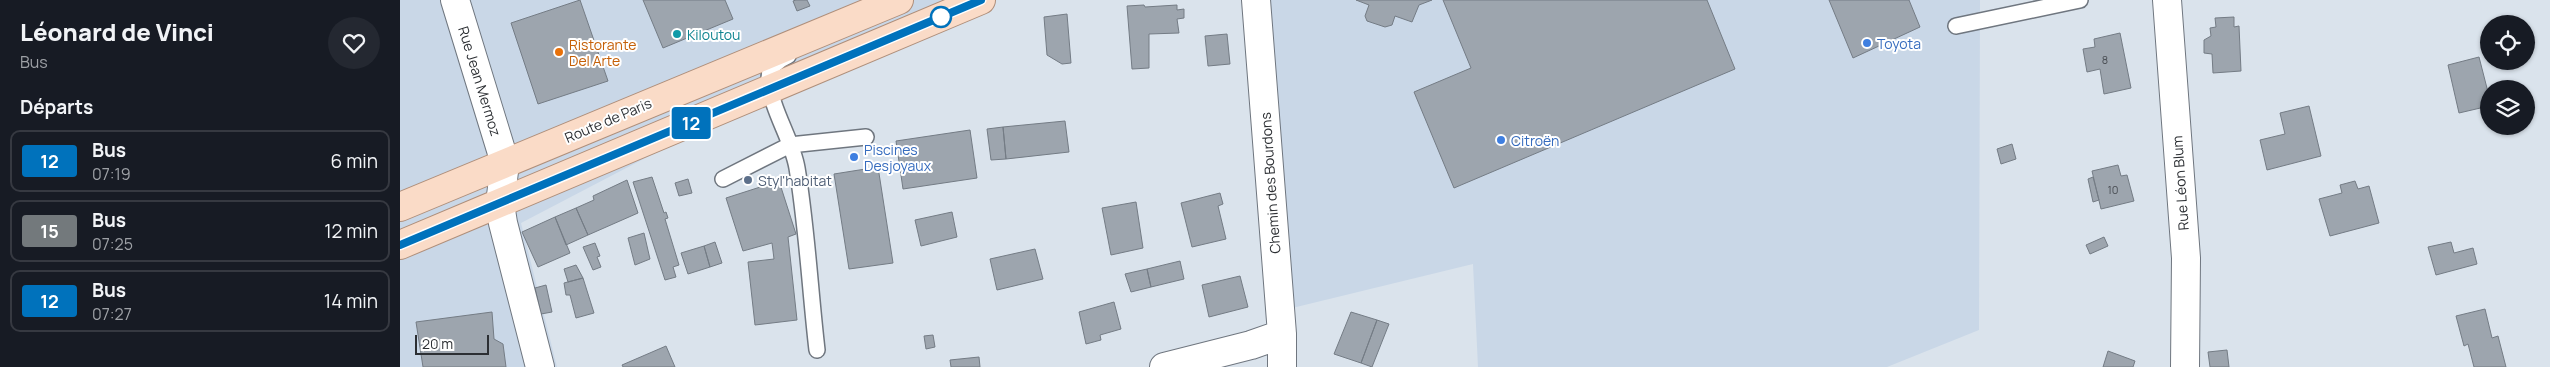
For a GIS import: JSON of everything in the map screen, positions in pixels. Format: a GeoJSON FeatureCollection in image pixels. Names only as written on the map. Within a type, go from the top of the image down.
{"type":"FeatureCollection","features":[{"type":"Feature","properties":{"kind":"main road","name":"Route de Paris"},"geometry":{"type":"LineString","coordinates":[[400,207],[899,0]]}},
{"type":"Feature","properties":{"kind":"main road"},"geometry":{"type":"LineString","coordinates":[[400,245],[981,0]]}},
{"type":"Feature","properties":{"kind":"street","name":"Rue Jean Mermoz"},"geometry":{"type":"LineString","coordinates":[[455,0],[505,163]]}},
{"type":"Feature","properties":{"kind":"street","name":"Chemin des Bourdons"},"geometry":{"type":"LineString","coordinates":[[1256,0],[1282,334],[1282,367]]}},
{"type":"Feature","properties":{"kind":"street","name":"Rue Léon Blum"},"geometry":{"type":"LineString","coordinates":[[2167,0],[2186,258],[2185,367]]}},
{"type":"Feature","properties":{"kind":"street"},"geometry":{"type":"LineString","coordinates":[[500,204],[522,171],[654,114],[684,89]]}},
{"type":"Feature","properties":{"kind":"street"},"geometry":{"type":"LineString","coordinates":[[505,163],[500,204],[540,367]]}},
{"type":"Feature","properties":{"kind":"street"},"geometry":{"type":"LineString","coordinates":[[1164,367],[1251,345],[1282,334]]}},
{"type":"Feature","properties":{"kind":"lane"},"geometry":{"type":"LineString","coordinates":[[817,350],[797,167],[771,89],[769,75],[779,60],[878,19],[915,0]]}},
{"type":"Feature","properties":{"kind":"lane"},"geometry":{"type":"LineString","coordinates":[[1956,26],[2080,0]]}},
{"type":"Feature","properties":{"kind":"lane"},"geometry":{"type":"LineString","coordinates":[[723,179],[790,145],[866,137]]}},
{"type":"Feature","properties":{"kind":"shaded area"},"geometry":{"type":"Polygon","coordinates":[[[400,0],[948,0],[521,223],[557,367],[400,367],[400,0]]]}},
{"type":"Feature","properties":{"kind":"shaded area"},"geometry":{"type":"Polygon","coordinates":[[[1243,0],[1980,0],[1979,330],[1887,367],[1478,367],[1473,264],[1284,310],[1243,0]]]}},
{"type":"Feature","properties":{"kind":"building","name":"Ristorante Del Arte"},"geometry":{"type":"Polygon","coordinates":[[[580,0],[608,81],[538,104],[511,23],[580,0]]]}},
{"type":"Feature","properties":{"kind":"building","name":"Kiloutou"},"geometry":{"type":"Polygon","coordinates":[[[643,0],[725,0],[733,19],[663,48],[643,0]]]}},
{"type":"Feature","properties":{"kind":"building"},"geometry":{"type":"Polygon","coordinates":[[[807,0],[810,6],[797,11],[793,1],[807,0]]]}},
{"type":"Feature","properties":{"kind":"building"},"geometry":{"type":"Polygon","coordinates":[[[1356,0],[1432,0],[1419,5],[1412,22],[1395,16],[1392,25],[1385,27],[1367,21],[1365,16],[1369,5],[1356,0]]]}},
{"type":"Feature","properties":{"kind":"building","name":"Citroën"},"geometry":{"type":"Polygon","coordinates":[[[1443,0],[1707,0],[1735,69],[1454,188],[1414,92],[1471,68],[1443,0]]]}},
{"type":"Feature","properties":{"kind":"building","name":"Toyota"},"geometry":{"type":"Polygon","coordinates":[[[1829,0],[1909,0],[1920,27],[1853,58],[1829,0]]]}},
{"type":"Feature","properties":{"kind":"building"},"geometry":{"type":"Polygon","coordinates":[[[1144,5],[1145,7],[1177,5],[1177,10],[1184,9],[1184,18],[1177,19],[1179,33],[1149,34],[1149,68],[1132,69],[1127,6],[1144,5]]]}},
{"type":"Feature","properties":{"kind":"building"},"geometry":{"type":"Polygon","coordinates":[[[1067,14],[1071,63],[1062,64],[1047,55],[1044,17],[1067,14]]]}},
{"type":"Feature","properties":{"kind":"building"},"geometry":{"type":"Polygon","coordinates":[[[2234,17],[2234,27],[2239,26],[2241,71],[2213,73],[2212,54],[2204,53],[2204,40],[2211,36],[2210,28],[2216,27],[2215,18],[2234,17]]]}},
{"type":"Feature","properties":{"kind":"building"},"geometry":{"type":"Polygon","coordinates":[[[2120,33],[2131,88],[2104,94],[2100,69],[2087,72],[2083,49],[2095,47],[2094,39],[2120,33]]]}},
{"type":"Feature","properties":{"kind":"building"},"geometry":{"type":"Polygon","coordinates":[[[1227,34],[1230,64],[1208,66],[1205,36],[1227,34]]]}},
{"type":"Feature","properties":{"kind":"building"},"geometry":{"type":"Polygon","coordinates":[[[2479,57],[2480,70],[2482,70],[2485,80],[2480,80],[2480,108],[2459,113],[2448,65],[2479,57]]]}},
{"type":"Feature","properties":{"kind":"building"},"geometry":{"type":"Polygon","coordinates":[[[2309,106],[2321,156],[2267,170],[2260,140],[2285,134],[2280,113],[2309,106]]]}},
{"type":"Feature","properties":{"kind":"building"},"geometry":{"type":"Polygon","coordinates":[[[1065,121],[1069,152],[1006,159],[1003,127],[1065,121]]]}},
{"type":"Feature","properties":{"kind":"building"},"geometry":{"type":"Polygon","coordinates":[[[1003,127],[1006,159],[991,160],[987,129],[1003,127]]]}},
{"type":"Feature","properties":{"kind":"building"},"geometry":{"type":"Polygon","coordinates":[[[970,130],[977,178],[903,189],[896,141],[970,130]]]}},
{"type":"Feature","properties":{"kind":"building"},"geometry":{"type":"Polygon","coordinates":[[[2012,144],[2016,159],[2001,164],[1997,149],[2012,144]]]}},
{"type":"Feature","properties":{"kind":"building"},"geometry":{"type":"Polygon","coordinates":[[[2118,165],[2121,176],[2127,175],[2134,201],[2101,209],[2092,171],[2118,165]]]}},
{"type":"Feature","properties":{"kind":"building"},"geometry":{"type":"Polygon","coordinates":[[[878,167],[893,263],[849,269],[834,174],[878,167]]]}},
{"type":"Feature","properties":{"kind":"building"},"geometry":{"type":"Polygon","coordinates":[[[652,177],[664,213],[666,212],[668,218],[665,219],[679,265],[673,267],[676,277],[665,280],[633,182],[652,177]]]}},
{"type":"Feature","properties":{"kind":"building"},"geometry":{"type":"Polygon","coordinates":[[[2093,177],[2099,200],[2093,202],[2088,179],[2093,177]]]}},
{"type":"Feature","properties":{"kind":"building"},"geometry":{"type":"Polygon","coordinates":[[[688,179],[692,193],[679,196],[675,183],[688,179]]]}},
{"type":"Feature","properties":{"kind":"building"},"geometry":{"type":"Polygon","coordinates":[[[627,180],[638,213],[588,235],[576,208],[594,200],[593,196],[627,180]]]}},
{"type":"Feature","properties":{"kind":"building"},"geometry":{"type":"Polygon","coordinates":[[[779,181],[796,234],[788,237],[797,320],[755,325],[748,262],[774,259],[772,243],[743,251],[726,198],[779,181]]]}},
{"type":"Feature","properties":{"kind":"building"},"geometry":{"type":"Polygon","coordinates":[[[2355,181],[2358,189],[2369,186],[2379,223],[2330,236],[2319,199],[2342,193],[2340,185],[2355,181]]]}},
{"type":"Feature","properties":{"kind":"building"},"geometry":{"type":"Polygon","coordinates":[[[1220,193],[1223,204],[1218,206],[1226,239],[1192,247],[1181,203],[1220,193]]]}},
{"type":"Feature","properties":{"kind":"building"},"geometry":{"type":"Polygon","coordinates":[[[1136,202],[1143,248],[1111,255],[1102,208],[1136,202]]]}},
{"type":"Feature","properties":{"kind":"building"},"geometry":{"type":"Polygon","coordinates":[[[576,208],[588,235],[566,245],[555,217],[576,208]]]}},
{"type":"Feature","properties":{"kind":"building"},"geometry":{"type":"Polygon","coordinates":[[[952,212],[957,237],[921,246],[915,220],[952,212]]]}},
{"type":"Feature","properties":{"kind":"building"},"geometry":{"type":"Polygon","coordinates":[[[555,217],[570,253],[538,267],[522,232],[555,217]]]}},
{"type":"Feature","properties":{"kind":"building"},"geometry":{"type":"Polygon","coordinates":[[[644,233],[650,259],[635,265],[628,238],[644,233]]]}},
{"type":"Feature","properties":{"kind":"building"},"geometry":{"type":"Polygon","coordinates":[[[2104,237],[2108,246],[2090,254],[2086,245],[2104,237]]]}},
{"type":"Feature","properties":{"kind":"building"},"geometry":{"type":"Polygon","coordinates":[[[715,242],[722,263],[710,267],[704,246],[715,242]]]}},
{"type":"Feature","properties":{"kind":"building"},"geometry":{"type":"Polygon","coordinates":[[[2451,242],[2454,253],[2473,248],[2477,264],[2436,275],[2428,247],[2451,242]]]}},
{"type":"Feature","properties":{"kind":"building"},"geometry":{"type":"Polygon","coordinates":[[[595,243],[600,256],[597,257],[601,267],[593,270],[583,247],[595,243]]]}},
{"type":"Feature","properties":{"kind":"building"},"geometry":{"type":"Polygon","coordinates":[[[704,246],[710,267],[688,274],[681,253],[704,246]]]}},
{"type":"Feature","properties":{"kind":"building"},"geometry":{"type":"Polygon","coordinates":[[[1035,249],[1043,279],[997,290],[990,259],[1035,249]]]}},
{"type":"Feature","properties":{"kind":"building"},"geometry":{"type":"Polygon","coordinates":[[[1180,261],[1184,279],[1151,287],[1147,269],[1180,261]]]}},
{"type":"Feature","properties":{"kind":"building"},"geometry":{"type":"Polygon","coordinates":[[[576,265],[583,278],[568,282],[564,269],[576,265]]]}},
{"type":"Feature","properties":{"kind":"building"},"geometry":{"type":"Polygon","coordinates":[[[1147,269],[1151,287],[1131,292],[1125,274],[1147,269]]]}},
{"type":"Feature","properties":{"kind":"building"},"geometry":{"type":"Polygon","coordinates":[[[1240,276],[1248,307],[1209,317],[1202,285],[1240,276]]]}},
{"type":"Feature","properties":{"kind":"building"},"geometry":{"type":"Polygon","coordinates":[[[583,278],[594,313],[576,318],[570,295],[566,295],[564,283],[583,278]]]}},
{"type":"Feature","properties":{"kind":"building"},"geometry":{"type":"Polygon","coordinates":[[[546,285],[552,312],[541,314],[535,288],[546,285]]]}},
{"type":"Feature","properties":{"kind":"building"},"geometry":{"type":"Polygon","coordinates":[[[1114,302],[1121,329],[1100,335],[1101,340],[1086,344],[1079,312],[1114,302]]]}},
{"type":"Feature","properties":{"kind":"building"},"geometry":{"type":"Polygon","coordinates":[[[2485,309],[2492,338],[2498,336],[2506,367],[2474,367],[2468,344],[2464,346],[2456,316],[2485,309]]]}},
{"type":"Feature","properties":{"kind":"building"},"geometry":{"type":"Polygon","coordinates":[[[492,312],[494,339],[503,344],[506,367],[423,367],[416,322],[492,312]]]}},
{"type":"Feature","properties":{"kind":"building"},"geometry":{"type":"Polygon","coordinates":[[[1351,312],[1377,320],[1361,363],[1334,354],[1351,312]]]}},
{"type":"Feature","properties":{"kind":"building"},"geometry":{"type":"Polygon","coordinates":[[[1377,320],[1389,324],[1372,367],[1361,363],[1377,320]]]}},
{"type":"Feature","properties":{"kind":"building"},"geometry":{"type":"Polygon","coordinates":[[[933,335],[935,347],[926,349],[924,336],[933,335]]]}},
{"type":"Feature","properties":{"kind":"building"},"geometry":{"type":"Polygon","coordinates":[[[666,346],[675,367],[623,367],[622,365],[666,346]]]}},
{"type":"Feature","properties":{"kind":"building"},"geometry":{"type":"Polygon","coordinates":[[[2227,350],[2229,367],[2210,367],[2208,352],[2227,350]]]}},
{"type":"Feature","properties":{"kind":"building"},"geometry":{"type":"Polygon","coordinates":[[[2108,351],[2135,361],[2133,367],[2103,367],[2108,351]]]}},
{"type":"Feature","properties":{"kind":"building"},"geometry":{"type":"Polygon","coordinates":[[[979,357],[980,367],[951,367],[950,360],[979,357]]]}},
{"type":"Feature","properties":{"kind":"bus line","name":"12"},"geometry":{"type":"LineString","coordinates":[[400,245],[518,197],[981,0]]}},
{"type":"Feature","properties":{"kind":"place","name":"Kiloutou"},"geometry":{"type":"Point","coordinates":[677,34]}},
{"type":"Feature","properties":{"kind":"place","name":"Toyota"},"geometry":{"type":"Point","coordinates":[1867,43]}},
{"type":"Feature","properties":{"kind":"place","name":"Ristorante Del Arte"},"geometry":{"type":"Point","coordinates":[559,52]}},
{"type":"Feature","properties":{"kind":"place","name":"Citroën"},"geometry":{"type":"Point","coordinates":[1501,140]}},
{"type":"Feature","properties":{"kind":"place","name":"Piscines Desjoyaux"},"geometry":{"type":"Point","coordinates":[854,157]}},
{"type":"Feature","properties":{"kind":"place","name":"Styl'habitat"},"geometry":{"type":"Point","coordinates":[748,180]}}]}
